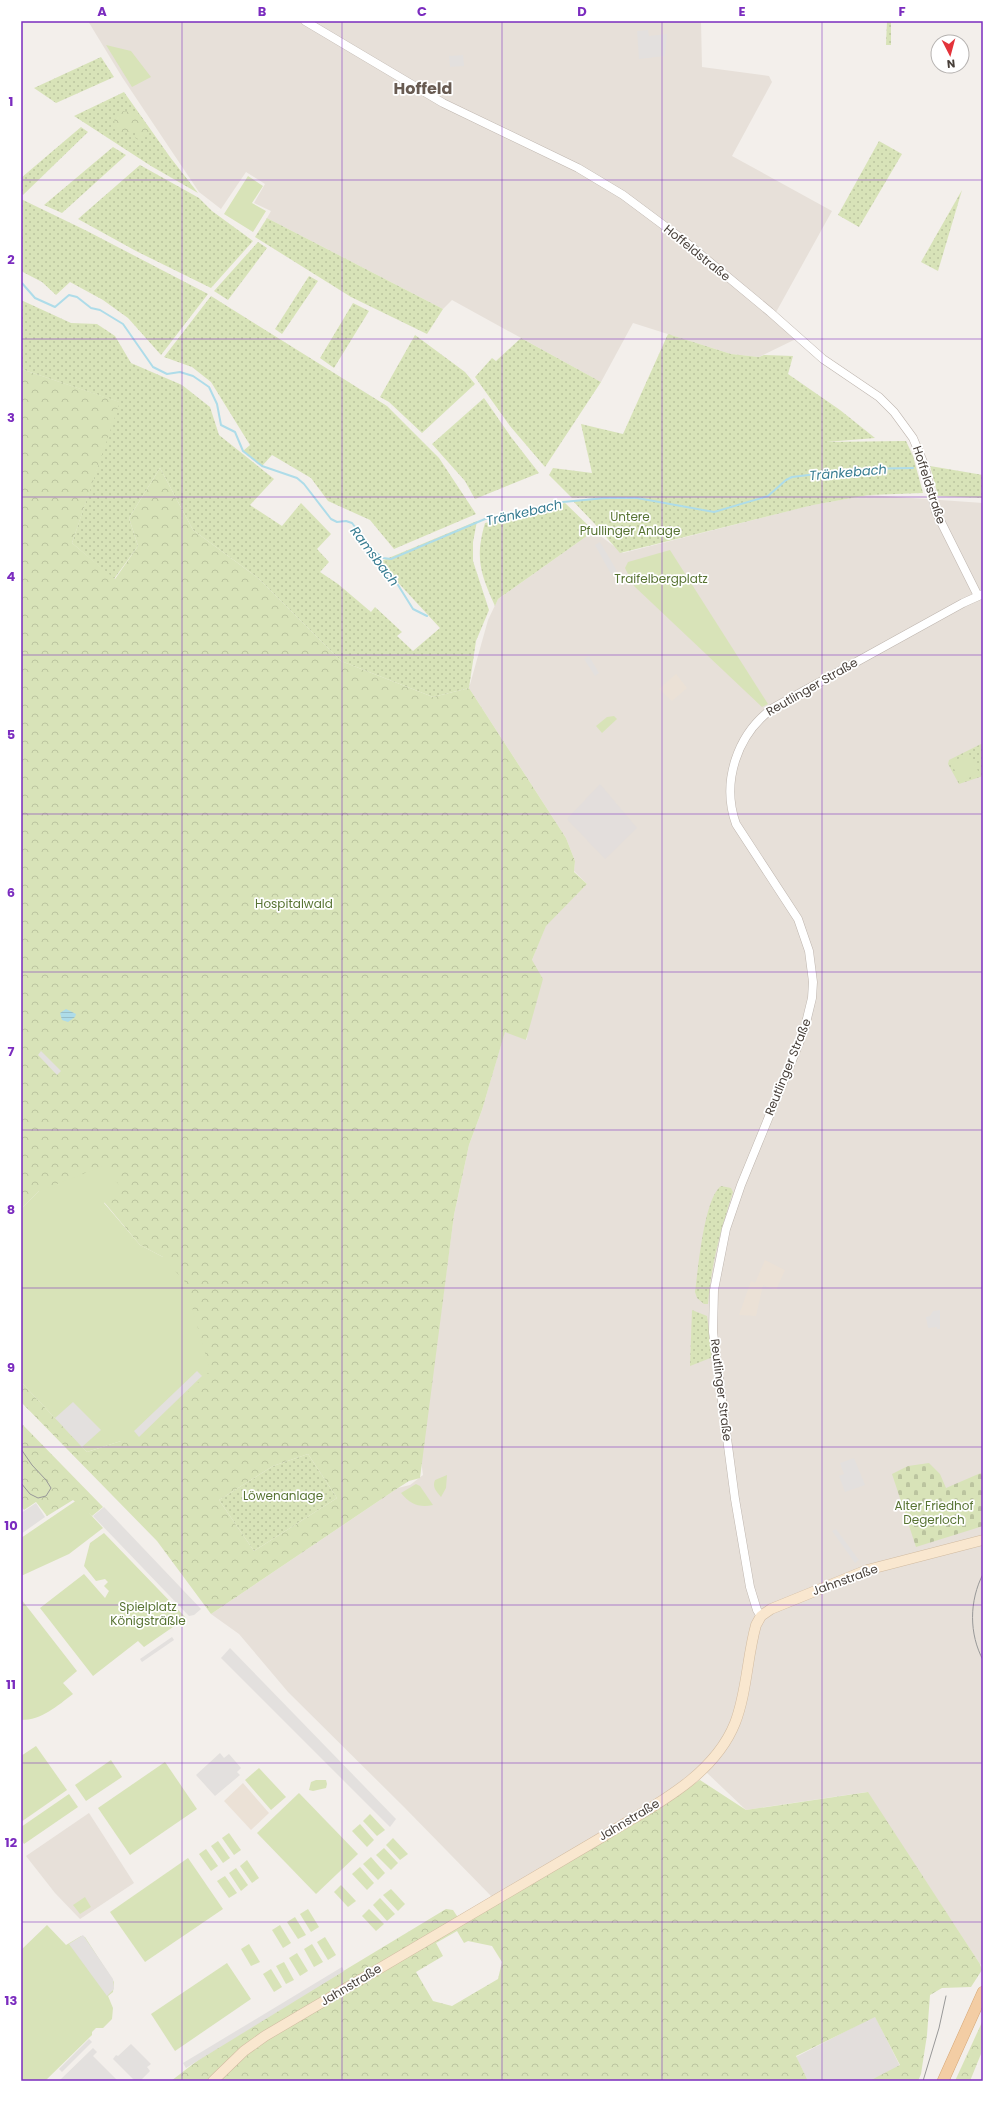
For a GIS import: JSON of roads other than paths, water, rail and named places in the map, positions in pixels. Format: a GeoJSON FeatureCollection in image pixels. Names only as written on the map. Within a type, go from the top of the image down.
{"type":"FeatureCollection","features":[{"type":"Feature","properties":{"kind":"main road","name":"Jahnstraße"},"geometry":{"type":"LineString","coordinates":[[214,2081],[244,2051],[265,2036],[609,1833],[690,1781],[720,1748],[735,1722],[743,1693],[753,1635],[761,1616],[786,1601],[867,1570],[983,1540]]}},
{"type":"Feature","properties":{"kind":"main road"},"geometry":{"type":"LineString","coordinates":[[943,2081],[983,1992]]}},
{"type":"Feature","properties":{"kind":"street","name":"Hoffeldstraße"},"geometry":{"type":"LineString","coordinates":[[305,21],[430,96],[578,168],[623,195],[682,240],[770,312],[823,359],[879,397],[894,412],[914,438],[924,464],[939,517],[980,595]]}},
{"type":"Feature","properties":{"kind":"street","name":"Reutlinger Straße"},"geometry":{"type":"LineString","coordinates":[[761,1616],[757,1610],[750,1587],[735,1499],[713,1332],[714,1297],[717,1271],[726,1229],[744,1177],[804,1031],[812,998],[813,982],[809,951],[798,919],[736,824],[732,814],[730,791],[733,767],[748,732],[755,722],[773,708],[980,595]]}},
{"type":"Feature","properties":{"kind":"water"},"geometry":{"type":"Polygon","coordinates":[[[66,1009],[76,1014],[75,1017],[68,1022],[62,1020],[60,1013],[66,1009]]]}},
{"type":"Feature","properties":{"kind":"waterway","name":"Ramsbach"},"geometry":{"type":"LineString","coordinates":[[21,282],[35,298],[55,307],[69,295],[77,297],[91,308],[100,310],[123,324],[153,367],[167,374],[180,372],[193,376],[209,387],[217,404],[221,425],[235,432],[243,451],[262,466],[297,478],[304,484],[331,519],[337,522],[346,521],[352,523],[374,551],[384,572],[398,585],[413,609],[427,616]]}},
{"type":"Feature","properties":{"kind":"waterway","name":"Tränkebach"},"geometry":{"type":"LineString","coordinates":[[374,551],[383,558],[391,559],[485,519],[563,502],[605,498],[637,498],[714,512],[768,496],[786,480],[792,477],[858,469],[913,468]]}},
{"type":"Feature","properties":{"kind":"tram line"},"geometry":{"type":"LineString","coordinates":[[21,1449],[51,1488],[46,1496],[38,1498],[30,1494],[21,1483]]}},
{"type":"Feature","properties":{"kind":"tram line"},"geometry":{"type":"LineString","coordinates":[[983,1574],[975,1595],[972,1617],[975,1639],[983,1660]]}},
{"type":"Feature","properties":{"kind":"tram line"},"geometry":{"type":"LineString","coordinates":[[923,2081],[939,2028],[946,1996]]}},
{"type":"Feature","properties":{"kind":"district","name":"Hoffeld"},"geometry":{"type":"Point","coordinates":[423,88]}},
{"type":"Feature","properties":{"kind":"park label","name":"Untere Pfullinger Anlage"},"geometry":{"type":"Point","coordinates":[630,524]}},
{"type":"Feature","properties":{"kind":"park label","name":"Traifelbergplatz"},"geometry":{"type":"Point","coordinates":[661,579]}},
{"type":"Feature","properties":{"kind":"park label","name":"Hospitalwald"},"geometry":{"type":"Point","coordinates":[294,904]}},
{"type":"Feature","properties":{"kind":"park label","name":"Löwenanlage"},"geometry":{"type":"Point","coordinates":[283,1496]}},
{"type":"Feature","properties":{"kind":"park label","name":"Alter Friedhof Degerloch"},"geometry":{"type":"Point","coordinates":[934,1513]}},
{"type":"Feature","properties":{"kind":"park label","name":"Spielplatz Königsträßle"},"geometry":{"type":"Point","coordinates":[148,1614]}}]}
